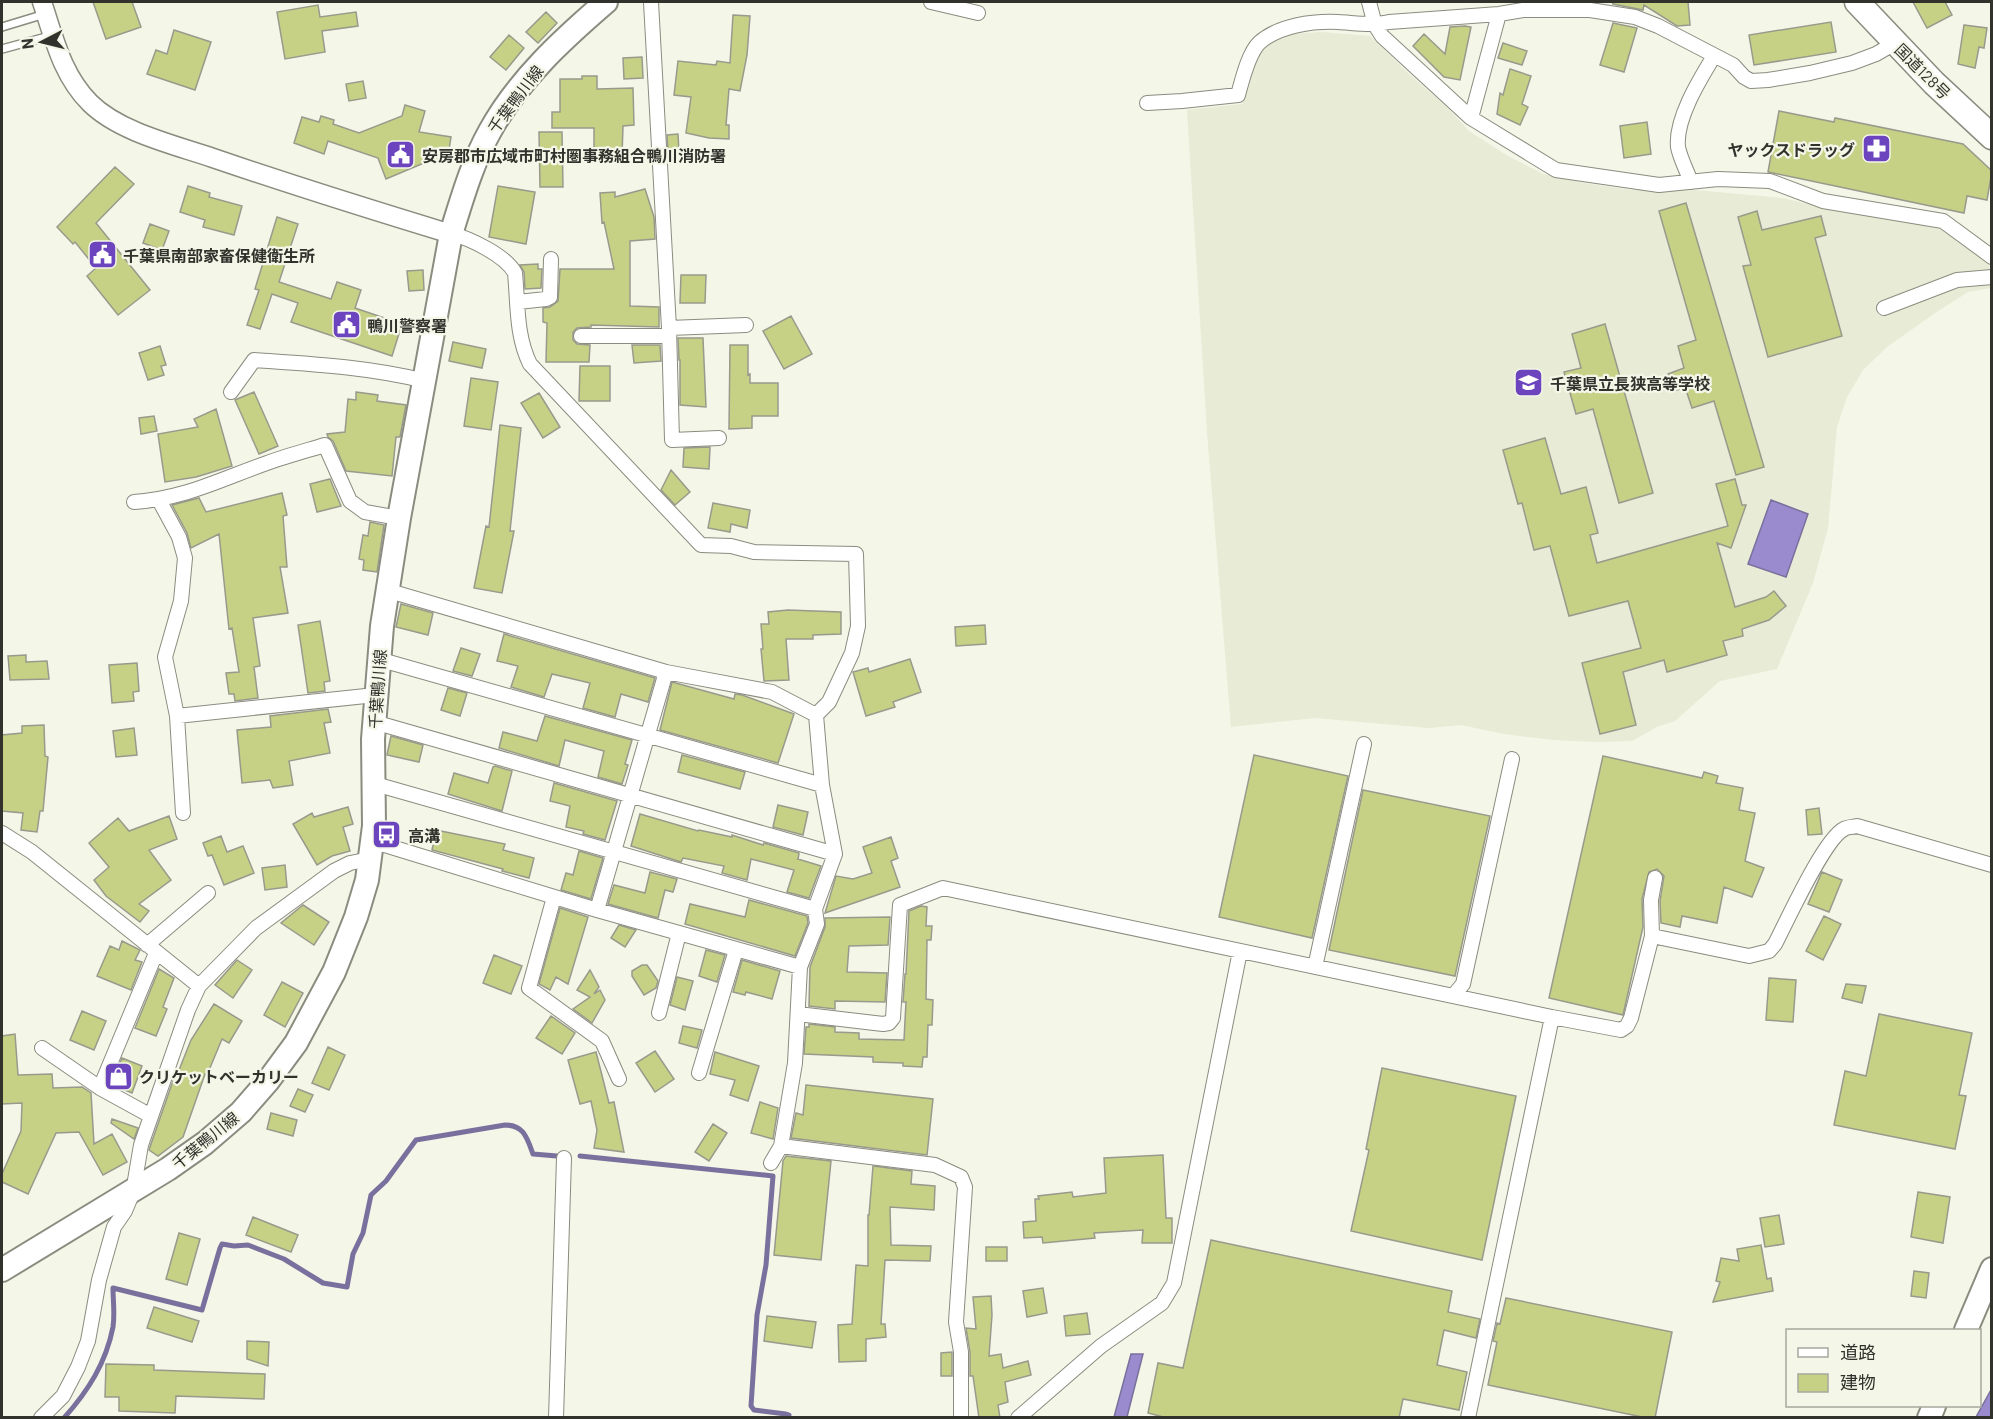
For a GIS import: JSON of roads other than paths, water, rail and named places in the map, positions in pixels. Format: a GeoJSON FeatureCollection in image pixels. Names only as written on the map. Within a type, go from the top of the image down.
{"type":"FeatureCollection","features":[{"type":"Feature","properties":{"kind":"highway","name":"国道128号"},"geometry":{"type":"LineString","coordinates":[[1857,2],[1954,103],[1992,137]]}},
{"type":"Feature","properties":{"kind":"main road","name":"千葉鴨川線"},"geometry":{"type":"LineString","coordinates":[[2,1270],[133,1192],[205,1143],[241,1112],[289,1053],[315,1010],[334,972],[356,917],[367,880],[375,784],[375,695],[386,590],[452,234],[465,189],[480,151],[500,114],[549,54],[606,2]]}},
{"type":"Feature","properties":{"kind":"main road"},"geometry":{"type":"LineString","coordinates":[[1966,1329],[1992,1269]]}},
{"type":"Feature","properties":{"kind":"street"},"geometry":{"type":"LineString","coordinates":[[651,2],[669,332],[672,440],[719,438]]}},
{"type":"Feature","properties":{"kind":"street"},"geometry":{"type":"LineString","coordinates":[[931,2],[978,13]]}},
{"type":"Feature","properties":{"kind":"street"},"geometry":{"type":"LineString","coordinates":[[1369,2],[1375,25],[1382,36],[1471,118],[1556,170],[1659,185],[1718,179],[1770,181],[1823,201],[1943,221],[1992,257]]}},
{"type":"Feature","properties":{"kind":"street"},"geometry":{"type":"LineString","coordinates":[[44,8],[63,65],[79,90],[100,112],[120,125],[300,188],[462,236],[503,259],[515,273],[520,335],[530,364],[701,544],[731,546],[754,552],[856,554],[858,626],[852,653],[829,702],[816,715]]}},
{"type":"Feature","properties":{"kind":"street"},"geometry":{"type":"LineString","coordinates":[[1147,103],[1238,95],[1246,69],[1258,44],[1277,32],[1312,22],[1375,25],[1523,10],[1590,10],[1635,17],[1658,26],[1733,65],[1750,81],[1810,73],[1852,63],[1876,54],[1895,43]]}},
{"type":"Feature","properties":{"kind":"street"},"geometry":{"type":"LineString","coordinates":[[1471,118],[1499,14]]}},
{"type":"Feature","properties":{"kind":"street"},"geometry":{"type":"LineString","coordinates":[[1691,182],[1678,146],[1680,131],[1688,100],[1714,56]]}},
{"type":"Feature","properties":{"kind":"street"},"geometry":{"type":"LineString","coordinates":[[518,302],[550,297],[551,259]]}},
{"type":"Feature","properties":{"kind":"street"},"geometry":{"type":"LineString","coordinates":[[1884,308],[1957,280],[1992,277]]}},
{"type":"Feature","properties":{"kind":"street"},"geometry":{"type":"LineString","coordinates":[[581,336],[669,332],[746,325]]}},
{"type":"Feature","properties":{"kind":"street"},"geometry":{"type":"LineString","coordinates":[[231,392],[254,360],[364,369],[425,381]]}},
{"type":"Feature","properties":{"kind":"street"},"geometry":{"type":"LineString","coordinates":[[134,502],[159,500],[200,490],[266,463],[325,445],[350,501],[365,512],[399,518]]}},
{"type":"Feature","properties":{"kind":"street"},"geometry":{"type":"LineString","coordinates":[[159,500],[179,537],[184,558],[181,602],[165,657],[177,716],[183,813]]}},
{"type":"Feature","properties":{"kind":"street"},"geometry":{"type":"LineString","coordinates":[[386,590],[666,672],[772,692],[816,715]]}},
{"type":"Feature","properties":{"kind":"street"},"geometry":{"type":"LineString","coordinates":[[378,659],[822,784]]}},
{"type":"Feature","properties":{"kind":"street"},"geometry":{"type":"LineString","coordinates":[[597,910],[666,672]]}},
{"type":"Feature","properties":{"kind":"street"},"geometry":{"type":"LineString","coordinates":[[177,716],[375,695]]}},
{"type":"Feature","properties":{"kind":"street"},"geometry":{"type":"LineString","coordinates":[[771,1163],[781,1146],[795,1063],[800,967],[817,924],[815,909],[835,854],[822,784],[816,715]]}},
{"type":"Feature","properties":{"kind":"street"},"geometry":{"type":"LineString","coordinates":[[374,722],[835,854]]}},
{"type":"Feature","properties":{"kind":"street"},"geometry":{"type":"LineString","coordinates":[[1315,966],[1364,744]]}},
{"type":"Feature","properties":{"kind":"street"},"geometry":{"type":"LineString","coordinates":[[1452,996],[1463,984],[1512,759]]}},
{"type":"Feature","properties":{"kind":"street"},"geometry":{"type":"LineString","coordinates":[[375,784],[703,875],[815,909]]}},
{"type":"Feature","properties":{"kind":"street"},"geometry":{"type":"LineString","coordinates":[[1652,936],[1749,956],[1769,951],[1775,944],[1819,858],[1842,830],[1857,826],[1992,864]]}},
{"type":"Feature","properties":{"kind":"street"},"geometry":{"type":"LineString","coordinates":[[2,833],[32,852],[199,986]]}},
{"type":"Feature","properties":{"kind":"street"},"geometry":{"type":"LineString","coordinates":[[41,1418],[63,1396],[88,1341],[99,1280],[114,1227],[133,1192],[141,1145],[188,1010],[199,986],[256,928],[334,871],[350,862],[360,861],[371,853],[388,846],[597,910],[800,967]]}},
{"type":"Feature","properties":{"kind":"street"},"geometry":{"type":"LineString","coordinates":[[798,1014],[889,1023],[893,1018],[900,905],[943,888],[1621,1030],[1627,1026],[1631,1018],[1652,936],[1651,900],[1655,878]]}},
{"type":"Feature","properties":{"kind":"street"},"geometry":{"type":"LineString","coordinates":[[100,1088],[152,949],[208,893]]}},
{"type":"Feature","properties":{"kind":"street"},"geometry":{"type":"LineString","coordinates":[[554,897],[529,988],[603,1041],[619,1079]]}},
{"type":"Feature","properties":{"kind":"street"},"geometry":{"type":"LineString","coordinates":[[659,1013],[679,933]]}},
{"type":"Feature","properties":{"kind":"street"},"geometry":{"type":"LineString","coordinates":[[699,1073],[736,950]]}},
{"type":"Feature","properties":{"kind":"street"},"geometry":{"type":"LineString","coordinates":[[1018,1418],[1101,1346],[1162,1303],[1169,1294],[1174,1283],[1240,951]]}},
{"type":"Feature","properties":{"kind":"street"},"geometry":{"type":"LineString","coordinates":[[1468,1418],[1552,1017]]}},
{"type":"Feature","properties":{"kind":"street"},"geometry":{"type":"LineString","coordinates":[[42,1048],[100,1088],[151,1116]]}},
{"type":"Feature","properties":{"kind":"street"},"geometry":{"type":"LineString","coordinates":[[781,1146],[935,1165],[961,1177],[965,1186],[956,1322],[961,1352],[961,1418]]}},
{"type":"Feature","properties":{"kind":"street"},"geometry":{"type":"LineString","coordinates":[[556,1418],[564,1158]]}},
{"type":"Feature","properties":{"kind":"lane"},"geometry":{"type":"LineString","coordinates":[[2,27],[44,8]]}},
{"type":"Feature","properties":{"kind":"lane"},"geometry":{"type":"LineString","coordinates":[[2,49],[53,35]]}},
{"type":"Feature","properties":{"kind":"waterway"},"geometry":{"type":"LineString","coordinates":[[64,1418],[88,1387],[106,1353],[114,1322],[113,1288],[202,1310],[222,1244],[248,1245],[284,1259],[323,1283],[347,1287],[353,1254],[363,1233],[371,1195],[386,1181],[416,1140],[505,1125],[521,1130],[533,1154],[557,1156]]}},
{"type":"Feature","properties":{"kind":"waterway"},"geometry":{"type":"LineString","coordinates":[[580,1156],[773,1176],[766,1265],[757,1315],[751,1406],[754,1410],[786,1414],[789,1415],[788,1418]]}},
{"type":"Feature","properties":{"kind":"place","name":"ヤックスドラッグ"},"geometry":{"type":"Point","coordinates":[1876,149]}},
{"type":"Feature","properties":{"kind":"place","name":"安房郡市広域市町村圏事務組合鴨川消防署"},"geometry":{"type":"Point","coordinates":[401,155]}},
{"type":"Feature","properties":{"kind":"place","name":"千葉県南部家畜保健衛生所"},"geometry":{"type":"Point","coordinates":[102,255]}},
{"type":"Feature","properties":{"kind":"place","name":"鴨川警察署"},"geometry":{"type":"Point","coordinates":[346,325]}},
{"type":"Feature","properties":{"kind":"place","name":"千葉県立長狭高等学校"},"geometry":{"type":"Point","coordinates":[1529,383]}},
{"type":"Feature","properties":{"kind":"place","name":"高溝"},"geometry":{"type":"Point","coordinates":[387,835]}},
{"type":"Feature","properties":{"kind":"place","name":"クリケットベーカリー"},"geometry":{"type":"Point","coordinates":[118,1076]}}]}
